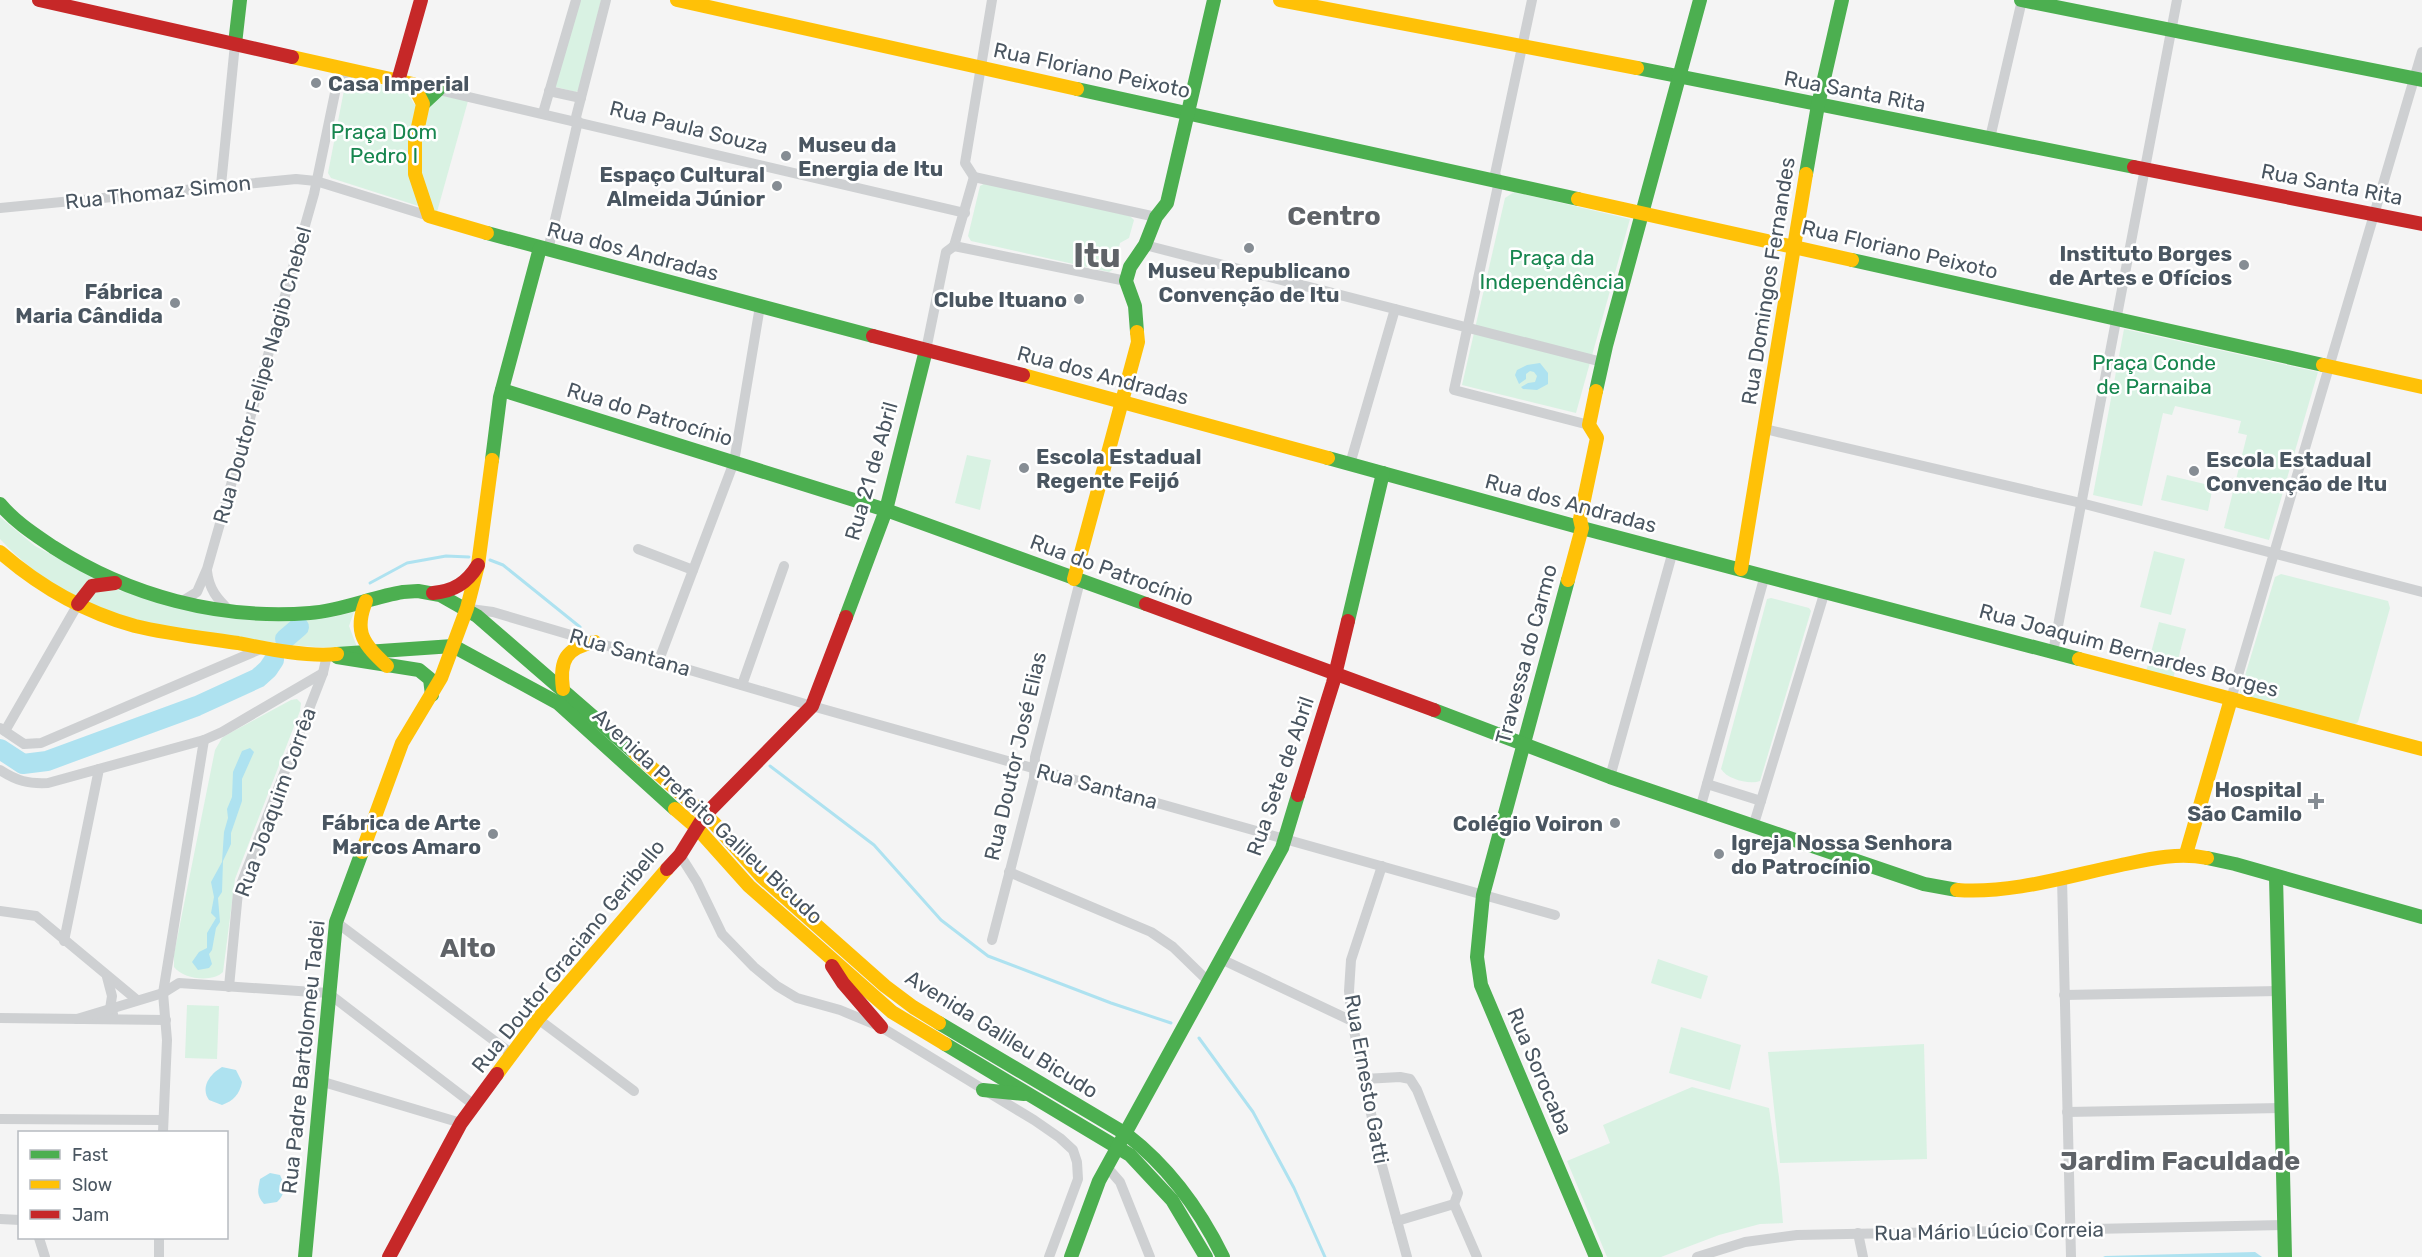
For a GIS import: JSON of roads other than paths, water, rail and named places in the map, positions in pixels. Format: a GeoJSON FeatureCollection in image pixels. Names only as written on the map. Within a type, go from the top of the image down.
{"type":"FeatureCollection","features":[{"type":"Feature","properties":{"kind":"main road"},"geometry":{"type":"LineString","coordinates":[[39,0],[73,4],[235,44],[413,84],[423,104]]}},
{"type":"Feature","properties":{"kind":"main road"},"geometry":{"type":"LineString","coordinates":[[235,44],[240,0]]}},
{"type":"Feature","properties":{"kind":"main road"},"geometry":{"type":"LineString","coordinates":[[398,81],[420,0]]}},
{"type":"Feature","properties":{"kind":"main road","name":"Rua Floriano Peixoto"},"geometry":{"type":"LineString","coordinates":[[676,0],[982,69],[1189,111],[1498,181]]}},
{"type":"Feature","properties":{"kind":"main road"},"geometry":{"type":"LineString","coordinates":[[1126,281],[1131,267],[1145,245],[1156,217],[1167,202],[1214,0]]}},
{"type":"Feature","properties":{"kind":"main road","name":"Rua Santa Rita"},"geometry":{"type":"LineString","coordinates":[[1280,0],[1521,45],[2422,224]]}},
{"type":"Feature","properties":{"kind":"main road"},"geometry":{"type":"LineString","coordinates":[[1589,425],[1602,362],[1700,0]]}},
{"type":"Feature","properties":{"kind":"main road","name":"Rua Domingos Fernandes"},"geometry":{"type":"LineString","coordinates":[[1741,569],[1818,105],[1842,0]]}},
{"type":"Feature","properties":{"kind":"main road"},"geometry":{"type":"LineString","coordinates":[[2022,0],[2418,79]]}},
{"type":"Feature","properties":{"kind":"main road"},"geometry":{"type":"LineString","coordinates":[[429,216],[419,192],[414,164],[416,133],[423,104],[438,90]]}},
{"type":"Feature","properties":{"kind":"main road"},"geometry":{"type":"LineString","coordinates":[[1498,181],[1641,213]]}},
{"type":"Feature","properties":{"kind":"main road","name":"Rua Floriano Peixoto"},"geometry":{"type":"LineString","coordinates":[[1641,213],[2115,319]]}},
{"type":"Feature","properties":{"kind":"main road","name":"Rua dos Andradas"},"geometry":{"type":"LineString","coordinates":[[429,216],[544,249],[1121,400],[1582,528],[1765,575]]}},
{"type":"Feature","properties":{"kind":"main road","name":"Rua Padre Bartolomeu Tadei"},"geometry":{"type":"LineString","coordinates":[[305,1257],[336,922],[402,743],[432,695],[467,608],[478,565],[502,390],[544,249]]}},
{"type":"Feature","properties":{"kind":"main road","name":"Rua Doutor José Elias"},"geometry":{"type":"LineString","coordinates":[[1077,580],[1121,400],[1138,342],[1135,306],[1126,281]]}},
{"type":"Feature","properties":{"kind":"main road"},"geometry":{"type":"LineString","coordinates":[[2115,319],[2422,387]]}},
{"type":"Feature","properties":{"kind":"main road","name":"Rua 21 de Abril"},"geometry":{"type":"LineString","coordinates":[[812,706],[886,510],[926,350]]}},
{"type":"Feature","properties":{"kind":"main road","name":"Rua do Patrocínio"},"geometry":{"type":"LineString","coordinates":[[502,390],[886,510],[1336,673],[1610,777],[1753,827],[1943,889],[1980,891],[2006,889],[2139,861],[2186,854],[2211,858],[2422,917]]}},
{"type":"Feature","properties":{"kind":"main road","name":"Travessa do Carmo"},"geometry":{"type":"LineString","coordinates":[[1483,895],[1582,528],[1580,519],[1597,438],[1589,425]]}},
{"type":"Feature","properties":{"kind":"main road","name":"Rua Sete de Abril"},"geometry":{"type":"LineString","coordinates":[[1071,1257],[1106,1166],[1126,1134],[1285,839],[1336,673],[1383,473]]}},
{"type":"Feature","properties":{"kind":"main road","name":"Avenida Prefeito Galileu Bicudo"},"geometry":{"type":"LineString","coordinates":[[0,504],[31,532],[62,554],[116,583],[181,602],[230,611],[286,614],[305,613],[404,593],[432,593],[467,608],[491,626],[705,815]]}},
{"type":"Feature","properties":{"kind":"main road"},"geometry":{"type":"LineString","coordinates":[[0,552],[30,577],[78,604],[136,626],[423,671],[430,680],[432,695]]}},
{"type":"Feature","properties":{"kind":"main road"},"geometry":{"type":"LineString","coordinates":[[432,593],[459,586],[478,565]]}},
{"type":"Feature","properties":{"kind":"main road","name":"Rua Joaquim Bernardes Borges"},"geometry":{"type":"LineString","coordinates":[[1765,575],[2422,749]]}},
{"type":"Feature","properties":{"kind":"main road"},"geometry":{"type":"LineString","coordinates":[[78,604],[92,586],[116,583]]}},
{"type":"Feature","properties":{"kind":"main road"},"geometry":{"type":"LineString","coordinates":[[366,601],[358,626],[371,650],[387,666]]}},
{"type":"Feature","properties":{"kind":"main road"},"geometry":{"type":"LineString","coordinates":[[563,689],[561,672],[564,658],[580,644],[595,642]]}},
{"type":"Feature","properties":{"kind":"main road"},"geometry":{"type":"LineString","coordinates":[[328,655],[371,650],[453,646]]}},
{"type":"Feature","properties":{"kind":"main road","name":"Avenida Prefeito Galileu Bicudo"},"geometry":{"type":"LineString","coordinates":[[453,646],[551,698],[697,828],[749,886],[892,1012],[1118,1147],[1143,1167],[1172,1200],[1206,1257]]}},
{"type":"Feature","properties":{"kind":"main road"},"geometry":{"type":"LineString","coordinates":[[2186,854],[2231,699]]}},
{"type":"Feature","properties":{"kind":"main road","name":"Rua Doutor Graciano Geribello"},"geometry":{"type":"LineString","coordinates":[[391,1256],[461,1123],[538,1019],[680,855],[705,815],[812,706]]}},
{"type":"Feature","properties":{"kind":"main road","name":"Avenida Galileu Bicudo"},"geometry":{"type":"LineString","coordinates":[[705,815],[762,877],[900,998],[1126,1134]]}},
{"type":"Feature","properties":{"kind":"main road"},"geometry":{"type":"LineString","coordinates":[[2276,876],[2285,1257]]}},
{"type":"Feature","properties":{"kind":"main road","name":"Rua Sorocaba"},"geometry":{"type":"LineString","coordinates":[[1483,895],[1477,957],[1481,985],[1596,1257]]}},
{"type":"Feature","properties":{"kind":"main road"},"geometry":{"type":"LineString","coordinates":[[826,955],[843,986],[871,1011],[881,1027]]}},
{"type":"Feature","properties":{"kind":"main road"},"geometry":{"type":"LineString","coordinates":[[983,1090],[1028,1094]]}},
{"type":"Feature","properties":{"kind":"main road"},"geometry":{"type":"LineString","coordinates":[[1126,1134],[1154,1155],[1175,1178],[1199,1212],[1223,1257]]}},
{"type":"Feature","properties":{"kind":"street"},"geometry":{"type":"LineString","coordinates":[[413,84],[543,114],[576,0]]}},
{"type":"Feature","properties":{"kind":"street","name":"Rua Padre Bartolomeu Tadei"},"geometry":{"type":"LineString","coordinates":[[544,249],[606,0]]}},
{"type":"Feature","properties":{"kind":"street"},"geometry":{"type":"LineString","coordinates":[[992,0],[965,163],[975,177],[1156,217]]}},
{"type":"Feature","properties":{"kind":"street"},"geometry":{"type":"LineString","coordinates":[[1532,0],[1495,174],[1498,181],[1454,390],[1589,425]]}},
{"type":"Feature","properties":{"kind":"street"},"geometry":{"type":"LineString","coordinates":[[1990,138],[2022,0]]}},
{"type":"Feature","properties":{"kind":"street"},"geometry":{"type":"LineString","coordinates":[[2053,652],[2177,0]]}},
{"type":"Feature","properties":{"kind":"street"},"geometry":{"type":"LineString","coordinates":[[221,185],[235,44]]}},
{"type":"Feature","properties":{"kind":"street"},"geometry":{"type":"LineString","coordinates":[[2231,699],[2375,214],[2418,79],[2422,52]]}},
{"type":"Feature","properties":{"kind":"street"},"geometry":{"type":"LineString","coordinates":[[353,71],[342,79],[336,88],[316,181],[429,216]]}},
{"type":"Feature","properties":{"kind":"street"},"geometry":{"type":"LineString","coordinates":[[549,90],[581,98]]}},
{"type":"Feature","properties":{"kind":"street","name":"Rua Paula Souza"},"geometry":{"type":"LineString","coordinates":[[543,114],[965,213]]}},
{"type":"Feature","properties":{"kind":"street","name":"Rua 21 de Abril"},"geometry":{"type":"LineString","coordinates":[[926,350],[946,252],[954,246],[975,177]]}},
{"type":"Feature","properties":{"kind":"street","name":"Rua Thomaz Simon"},"geometry":{"type":"LineString","coordinates":[[0,207],[221,185],[296,179],[316,181]]}},
{"type":"Feature","properties":{"kind":"street","name":"Rua Doutor Felipe Nagib Chebel"},"geometry":{"type":"LineString","coordinates":[[181,602],[197,592],[207,569],[316,181]]}},
{"type":"Feature","properties":{"kind":"street"},"geometry":{"type":"LineString","coordinates":[[1145,245],[1602,362]]}},
{"type":"Feature","properties":{"kind":"street"},"geometry":{"type":"LineString","coordinates":[[954,246],[1126,281]]}},
{"type":"Feature","properties":{"kind":"street"},"geometry":{"type":"LineString","coordinates":[[659,660],[734,462],[760,306]]}},
{"type":"Feature","properties":{"kind":"street"},"geometry":{"type":"LineString","coordinates":[[1350,464],[1395,309]]}},
{"type":"Feature","properties":{"kind":"street"},"geometry":{"type":"LineString","coordinates":[[1765,429],[2081,503],[2422,592]]}},
{"type":"Feature","properties":{"kind":"street"},"geometry":{"type":"LineString","coordinates":[[638,549],[693,570]]}},
{"type":"Feature","properties":{"kind":"street"},"geometry":{"type":"LineString","coordinates":[[1610,777],[1673,551]]}},
{"type":"Feature","properties":{"kind":"street"},"geometry":{"type":"LineString","coordinates":[[742,685],[784,566]]}},
{"type":"Feature","properties":{"kind":"street"},"geometry":{"type":"LineString","coordinates":[[207,569],[211,589],[230,611]]}},
{"type":"Feature","properties":{"kind":"street"},"geometry":{"type":"LineString","coordinates":[[1700,809],[1765,575]]}},
{"type":"Feature","properties":{"kind":"street","name":"Rua Doutor José Elias"},"geometry":{"type":"LineString","coordinates":[[992,940],[1034,778],[1035,757],[1077,580]]}},
{"type":"Feature","properties":{"kind":"street"},"geometry":{"type":"LineString","coordinates":[[1753,827],[1826,591]]}},
{"type":"Feature","properties":{"kind":"street"},"geometry":{"type":"LineString","coordinates":[[78,604],[2,729],[24,744],[41,744],[265,648]]}},
{"type":"Feature","properties":{"kind":"street","name":"Rua Santana"},"geometry":{"type":"LineString","coordinates":[[467,608],[493,612],[812,706],[1555,915]]}},
{"type":"Feature","properties":{"kind":"street","name":"Rua Joaquim Corrêa"},"geometry":{"type":"LineString","coordinates":[[229,987],[238,892],[328,655]]}},
{"type":"Feature","properties":{"kind":"street"},"geometry":{"type":"LineString","coordinates":[[0,770],[18,781],[31,784],[48,783],[204,740],[222,732],[323,673]]}},
{"type":"Feature","properties":{"kind":"street"},"geometry":{"type":"LineString","coordinates":[[163,1131],[167,1040],[163,993],[204,740]]}},
{"type":"Feature","properties":{"kind":"street"},"geometry":{"type":"LineString","coordinates":[[64,941],[99,769]]}},
{"type":"Feature","properties":{"kind":"street"},"geometry":{"type":"LineString","coordinates":[[1707,784],[1761,801]]}},
{"type":"Feature","properties":{"kind":"street"},"geometry":{"type":"LineString","coordinates":[[680,855],[697,882],[722,934],[754,967],[777,986],[797,998],[840,1010],[881,1027],[1048,1129],[1073,1150],[1077,1162],[1078,1179],[1050,1257]]}},
{"type":"Feature","properties":{"kind":"street","name":"Rua Ernesto Gatti"},"geometry":{"type":"LineString","coordinates":[[1382,866],[1352,960],[1349,991],[1352,1021],[1381,1162],[1407,1257]]}},
{"type":"Feature","properties":{"kind":"street"},"geometry":{"type":"LineString","coordinates":[[1010,872],[1151,932],[1173,947],[1208,981]]}},
{"type":"Feature","properties":{"kind":"street"},"geometry":{"type":"LineString","coordinates":[[2062,879],[2071,1257]]}},
{"type":"Feature","properties":{"kind":"street"},"geometry":{"type":"LineString","coordinates":[[0,911],[36,916],[137,1000]]}},
{"type":"Feature","properties":{"kind":"street"},"geometry":{"type":"LineString","coordinates":[[336,922],[512,1054]]}},
{"type":"Feature","properties":{"kind":"street"},"geometry":{"type":"LineString","coordinates":[[1221,959],[1352,1021]]}},
{"type":"Feature","properties":{"kind":"street"},"geometry":{"type":"LineString","coordinates":[[107,977],[112,996],[110,1009],[119,1020]]}},
{"type":"Feature","properties":{"kind":"street"},"geometry":{"type":"LineString","coordinates":[[76,1019],[163,993],[178,983],[328,993],[474,1105]]}},
{"type":"Feature","properties":{"kind":"street"},"geometry":{"type":"LineString","coordinates":[[2064,995],[2279,991]]}},
{"type":"Feature","properties":{"kind":"street"},"geometry":{"type":"LineString","coordinates":[[0,1017],[166,1020]]}},
{"type":"Feature","properties":{"kind":"street"},"geometry":{"type":"LineString","coordinates":[[538,1019],[634,1091]]}},
{"type":"Feature","properties":{"kind":"street"},"geometry":{"type":"LineString","coordinates":[[1364,1079],[1406,1077],[1414,1084],[1458,1193],[1454,1204],[1477,1257]]}},
{"type":"Feature","properties":{"kind":"street"},"geometry":{"type":"LineString","coordinates":[[320,1081],[461,1123]]}},
{"type":"Feature","properties":{"kind":"street"},"geometry":{"type":"LineString","coordinates":[[2067,1112],[2281,1108]]}},
{"type":"Feature","properties":{"kind":"street"},"geometry":{"type":"LineString","coordinates":[[0,1119],[163,1120]]}},
{"type":"Feature","properties":{"kind":"street"},"geometry":{"type":"LineString","coordinates":[[1106,1166],[1120,1182],[1150,1257]]}},
{"type":"Feature","properties":{"kind":"street"},"geometry":{"type":"LineString","coordinates":[[1397,1221],[1454,1204]]}},
{"type":"Feature","properties":{"kind":"street"},"geometry":{"type":"LineString","coordinates":[[0,1219],[18,1220]]}},
{"type":"Feature","properties":{"kind":"street","name":"Rua Mário Lúcio Correia"},"geometry":{"type":"LineString","coordinates":[[1697,1257],[1745,1242],[1784,1236],[2284,1225]]}},
{"type":"Feature","properties":{"kind":"street"},"geometry":{"type":"LineString","coordinates":[[1858,1233],[1863,1257]]}},
{"type":"Feature","properties":{"kind":"street"},"geometry":{"type":"LineString","coordinates":[[39,1239],[45,1257]]}},
{"type":"Feature","properties":{"kind":"street"},"geometry":{"type":"LineString","coordinates":[[159,1239],[159,1257]]}},
{"type":"Feature","properties":{"kind":"water"},"geometry":{"type":"Polygon","coordinates":[[[1540,363],[1548,373],[1548,384],[1537,390],[1523,389],[1521,387],[1535,382],[1537,376],[1530,371],[1526,374],[1526,379],[1519,384],[1515,375],[1517,370],[1527,365],[1540,363]]]}},
{"type":"Feature","properties":{"kind":"water"},"geometry":{"type":"Polygon","coordinates":[[[250,748],[254,752],[242,779],[242,801],[231,833],[231,844],[223,861],[222,892],[218,898],[220,922],[216,928],[212,950],[209,954],[212,964],[209,968],[198,970],[192,962],[199,952],[207,948],[207,933],[216,918],[211,913],[214,897],[211,882],[222,862],[224,832],[228,818],[227,809],[232,797],[233,772],[242,751],[250,748]]]}},
{"type":"Feature","properties":{"kind":"water"},"geometry":{"type":"Polygon","coordinates":[[[222,1067],[236,1070],[242,1082],[235,1097],[222,1105],[209,1100],[206,1095],[206,1086],[210,1077],[222,1067]]]}},
{"type":"Feature","properties":{"kind":"water"},"geometry":{"type":"Polygon","coordinates":[[[270,1173],[280,1175],[284,1186],[283,1193],[277,1202],[264,1204],[258,1189],[260,1179],[270,1173]]]}},
{"type":"Feature","properties":{"kind":"water"},"geometry":{"type":"Polygon","coordinates":[[[2255,1252],[2262,1257],[2103,1257],[2105,1256],[2255,1252]]]}},
{"type":"Feature","properties":{"kind":"waterway"},"geometry":{"type":"LineString","coordinates":[[370,583],[407,563],[446,556],[469,557]]}},
{"type":"Feature","properties":{"kind":"waterway"},"geometry":{"type":"LineString","coordinates":[[490,560],[503,565],[580,627]]}},
{"type":"Feature","properties":{"kind":"waterway"},"geometry":{"type":"LineString","coordinates":[[285,639],[299,627]]}},
{"type":"Feature","properties":{"kind":"waterway"},"geometry":{"type":"LineString","coordinates":[[0,749],[23,764],[47,761],[197,706],[258,678],[274,660]]}},
{"type":"Feature","properties":{"kind":"waterway"},"geometry":{"type":"LineString","coordinates":[[770,766],[874,845],[941,920],[988,956],[1111,1003],[1171,1023]]}},
{"type":"Feature","properties":{"kind":"waterway"},"geometry":{"type":"LineString","coordinates":[[1199,1038],[1253,1112],[1294,1188],[1325,1257]]}},
{"type":"Feature","properties":{"kind":"place","name":"Casa Imperial"},"geometry":{"type":"Point","coordinates":[316,83]}},
{"type":"Feature","properties":{"kind":"place","name":"Museu da Energia de Itu"},"geometry":{"type":"Point","coordinates":[786,156]}},
{"type":"Feature","properties":{"kind":"place","name":"Espaço Cultural Almeida Júnior"},"geometry":{"type":"Point","coordinates":[777,186]}},
{"type":"Feature","properties":{"kind":"place","name":"Museu Republicano Convenção de Itu"},"geometry":{"type":"Point","coordinates":[1249,248]}},
{"type":"Feature","properties":{"kind":"place","name":"Instituto Borges de Artes e Ofícios"},"geometry":{"type":"Point","coordinates":[2244,265]}},
{"type":"Feature","properties":{"kind":"place","name":"Clube Ituano"},"geometry":{"type":"Point","coordinates":[1079,299]}},
{"type":"Feature","properties":{"kind":"place","name":"Fábrica Maria Cândida"},"geometry":{"type":"Point","coordinates":[175,303]}},
{"type":"Feature","properties":{"kind":"place","name":"Escola Estadual Regente Feijó"},"geometry":{"type":"Point","coordinates":[1024,468]}},
{"type":"Feature","properties":{"kind":"place","name":"Escola Estadual Convenção de Itu"},"geometry":{"type":"Point","coordinates":[2194,471]}},
{"type":"Feature","properties":{"kind":"place","name":"Hospital São Camilo"},"geometry":{"type":"Point","coordinates":[2316,801]}},
{"type":"Feature","properties":{"kind":"place","name":"Colégio Voiron"},"geometry":{"type":"Point","coordinates":[1615,823]}},
{"type":"Feature","properties":{"kind":"place","name":"Fábrica de Arte Marcos Amaro"},"geometry":{"type":"Point","coordinates":[493,834]}},
{"type":"Feature","properties":{"kind":"place","name":"Igreja Nossa Senhora do Patrocínio"},"geometry":{"type":"Point","coordinates":[1719,854]}},
{"type":"Feature","properties":{"kind":"district","name":"Centro"},"geometry":{"type":"Point","coordinates":[1334,216]}},
{"type":"Feature","properties":{"kind":"district","name":"Itu"},"geometry":{"type":"Point","coordinates":[1097,255]}},
{"type":"Feature","properties":{"kind":"district","name":"Alto"},"geometry":{"type":"Point","coordinates":[468,948]}},
{"type":"Feature","properties":{"kind":"district","name":"Jardim Faculdade"},"geometry":{"type":"Point","coordinates":[2180,1161]}},
{"type":"Feature","properties":{"kind":"park label","name":"Praça Dom Pedro I"},"geometry":{"type":"Point","coordinates":[384,143]}},
{"type":"Feature","properties":{"kind":"park label","name":"Praça da Independência"},"geometry":{"type":"Point","coordinates":[1552,269]}},
{"type":"Feature","properties":{"kind":"park label","name":"Praça Conde de Parnaiba"},"geometry":{"type":"Point","coordinates":[2154,374]}}]}
